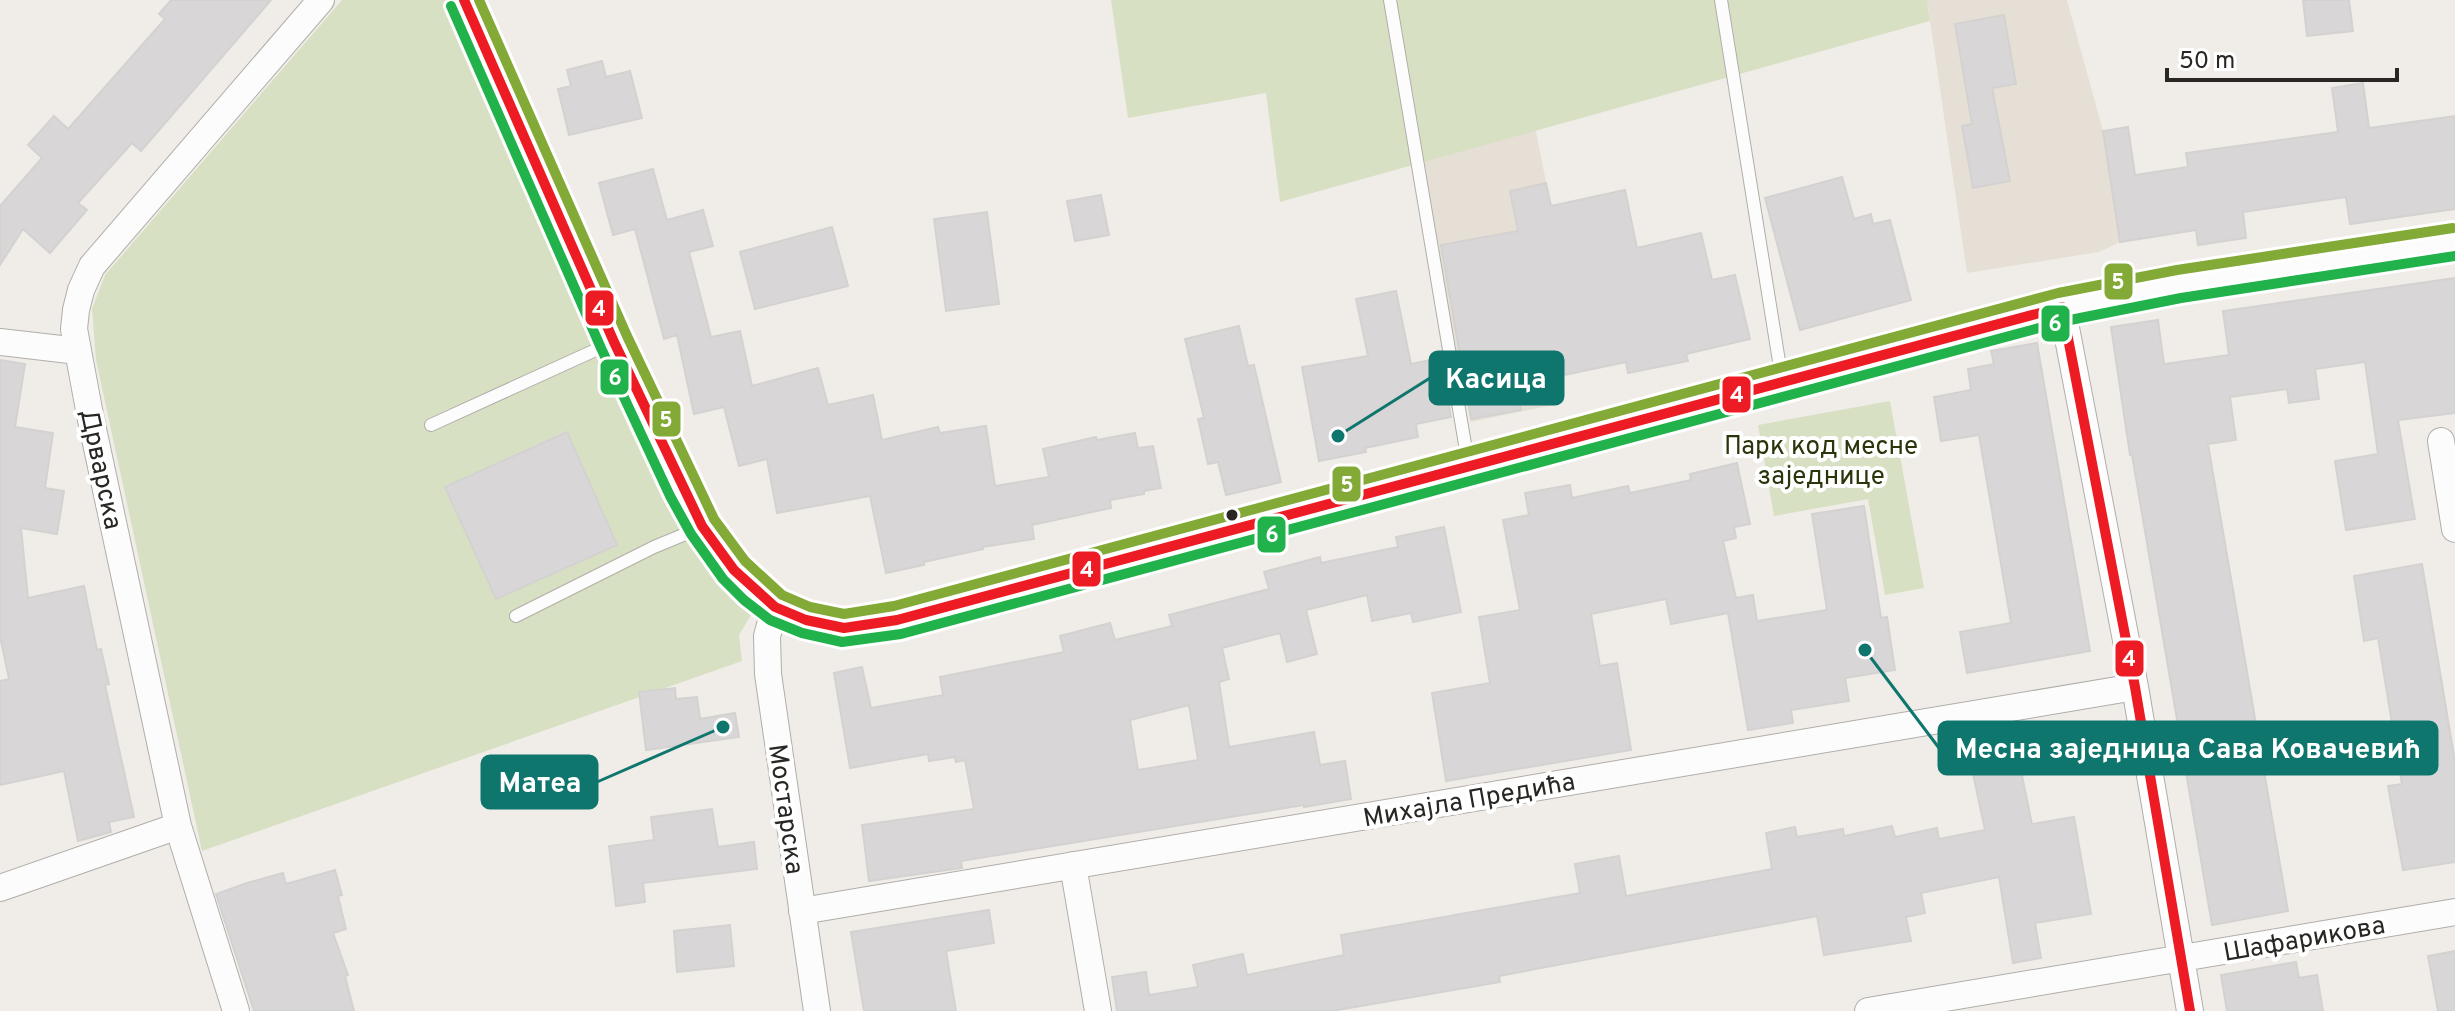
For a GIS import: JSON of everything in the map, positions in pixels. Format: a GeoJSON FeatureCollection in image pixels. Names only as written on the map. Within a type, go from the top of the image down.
{"type":"FeatureCollection","features":[{"type":"Feature","properties":{"kind":"street","name":"Дрварска"},"geometry":{"type":"LineString","coordinates":[[236,1011],[178,826],[74,329],[81,290],[92,266],[321,0]]}},
{"type":"Feature","properties":{"kind":"street"},"geometry":{"type":"LineString","coordinates":[[464,0],[614,342],[702,526],[734,570],[775,607],[806,620],[844,628],[897,620],[2062,307],[2179,284],[2455,242]]}},
{"type":"Feature","properties":{"kind":"street"},"geometry":{"type":"LineString","coordinates":[[2062,307],[2135,687],[2190,1011]]}},
{"type":"Feature","properties":{"kind":"street"},"geometry":{"type":"LineString","coordinates":[[0,342],[78,351]]}},
{"type":"Feature","properties":{"kind":"street"},"geometry":{"type":"LineString","coordinates":[[2441,441],[2455,529]]}},
{"type":"Feature","properties":{"kind":"street","name":"Мостарска"},"geometry":{"type":"LineString","coordinates":[[775,607],[767,636],[768,674],[817,1011]]}},
{"type":"Feature","properties":{"kind":"street","name":"Михајла Предића"},"geometry":{"type":"LineString","coordinates":[[802,911],[2135,687]]}},
{"type":"Feature","properties":{"kind":"street"},"geometry":{"type":"LineString","coordinates":[[0,888],[178,826]]}},
{"type":"Feature","properties":{"kind":"street"},"geometry":{"type":"LineString","coordinates":[[1073,865],[1098,1011]]}},
{"type":"Feature","properties":{"kind":"street","name":"Шафарикова"},"geometry":{"type":"LineString","coordinates":[[1868,1011],[2455,912]]}},
{"type":"Feature","properties":{"kind":"lane"},"geometry":{"type":"LineString","coordinates":[[1390,0],[1468,466]]}},
{"type":"Feature","properties":{"kind":"lane"},"geometry":{"type":"LineString","coordinates":[[1721,0],[1782,382]]}},
{"type":"Feature","properties":{"kind":"lane"},"geometry":{"type":"LineString","coordinates":[[431,425],[614,342]]}},
{"type":"Feature","properties":{"kind":"lane"},"geometry":{"type":"LineString","coordinates":[[516,616],[702,526]]}},
{"type":"Feature","properties":{"kind":"shaded area"},"geometry":{"type":"Polygon","coordinates":[[[1927,0],[2067,0],[2103,131],[2120,242],[2099,252],[1967,273],[1927,0]]]}},
{"type":"Feature","properties":{"kind":"shaded area"},"geometry":{"type":"Polygon","coordinates":[[[1535,127],[1570,302],[1538,309],[1558,404],[1471,422],[1416,151],[1535,127]]]}},
{"type":"Feature","properties":{"kind":"green space"},"geometry":{"type":"Polygon","coordinates":[[[342,0],[447,0],[757,605],[739,635],[742,661],[202,851],[96,360],[92,309],[105,275],[342,0]]]}},
{"type":"Feature","properties":{"kind":"green space"},"geometry":{"type":"Polygon","coordinates":[[[1111,0],[1927,0],[1930,21],[1280,202],[1266,93],[1128,118],[1111,0]]]}},
{"type":"Feature","properties":{"kind":"green space","name":"Парк код месне заједнице"},"geometry":{"type":"Polygon","coordinates":[[[1890,401],[1924,588],[1885,595],[1868,499],[1774,516],[1758,425],[1890,401]]]}},
{"type":"Feature","properties":{"kind":"building"},"geometry":{"type":"Polygon","coordinates":[[[171,0],[271,0],[141,151],[132,143],[78,203],[87,210],[50,253],[23,229],[0,265],[0,206],[42,158],[28,145],[54,116],[68,129],[165,19],[159,14],[171,0]]]}},
{"type":"Feature","properties":{"kind":"building"},"geometry":{"type":"Polygon","coordinates":[[[2303,0],[2349,0],[2353,31],[2307,36],[2303,0]]]}},
{"type":"Feature","properties":{"kind":"building"},"geometry":{"type":"Polygon","coordinates":[[[2004,15],[2016,84],[1992,88],[2010,181],[1973,188],[1962,126],[1972,124],[1955,24],[2004,15]]]}},
{"type":"Feature","properties":{"kind":"building"},"geometry":{"type":"Polygon","coordinates":[[[602,61],[606,77],[630,71],[642,118],[569,135],[558,89],[571,86],[567,70],[602,61]]]}},
{"type":"Feature","properties":{"kind":"building"},"geometry":{"type":"Polygon","coordinates":[[[2363,83],[2369,128],[2455,116],[2455,209],[2350,224],[2346,197],[2243,212],[2246,238],[2198,245],[2196,230],[2120,242],[2103,131],[2128,127],[2135,175],[2188,167],[2186,153],[2338,132],[2332,88],[2363,83]]]}},
{"type":"Feature","properties":{"kind":"building"},"geometry":{"type":"Polygon","coordinates":[[[653,169],[667,220],[703,210],[713,246],[689,252],[711,337],[740,331],[752,386],[818,368],[828,405],[873,395],[882,440],[938,427],[940,433],[986,426],[995,486],[1049,477],[1043,449],[1096,437],[1097,440],[1135,433],[1138,448],[1153,446],[1161,488],[1110,500],[1111,508],[1032,525],[1034,539],[982,547],[886,573],[870,496],[777,513],[767,459],[739,466],[724,407],[694,414],[677,335],[664,339],[635,229],[613,235],[599,183],[653,169]]]}},
{"type":"Feature","properties":{"kind":"building"},"geometry":{"type":"Polygon","coordinates":[[[1842,177],[1854,219],[1871,214],[1873,224],[1890,220],[1911,300],[1800,330],[1765,198],[1842,177]]]}},
{"type":"Feature","properties":{"kind":"building"},"geometry":{"type":"Polygon","coordinates":[[[1546,183],[1551,206],[1625,190],[1637,248],[1701,233],[1712,280],[1735,275],[1750,339],[1686,354],[1688,361],[1628,373],[1626,362],[1517,385],[1521,410],[1471,419],[1441,245],[1518,231],[1510,191],[1546,183]]]}},
{"type":"Feature","properties":{"kind":"building"},"geometry":{"type":"Polygon","coordinates":[[[1101,195],[1109,235],[1075,241],[1067,201],[1101,195]]]}},
{"type":"Feature","properties":{"kind":"building"},"geometry":{"type":"Polygon","coordinates":[[[987,212],[999,304],[946,311],[934,219],[987,212]]]}},
{"type":"Feature","properties":{"kind":"building"},"geometry":{"type":"Polygon","coordinates":[[[832,227],[848,286],[755,309],[740,252],[832,227]]]}},
{"type":"Feature","properties":{"kind":"building"},"geometry":{"type":"Polygon","coordinates":[[[2455,278],[2455,413],[2398,420],[2415,519],[2346,530],[2335,461],[2378,454],[2365,362],[2315,369],[2319,399],[2289,403],[2287,389],[2230,397],[2236,440],[2208,444],[2288,911],[2212,925],[2130,455],[2111,327],[2158,320],[2164,364],[2229,355],[2223,311],[2455,278]]]}},
{"type":"Feature","properties":{"kind":"building"},"geometry":{"type":"Polygon","coordinates":[[[1396,291],[1411,364],[1441,358],[1451,417],[1416,424],[1418,437],[1319,461],[1302,367],[1368,356],[1356,299],[1396,291]]]}},
{"type":"Feature","properties":{"kind":"building"},"geometry":{"type":"Polygon","coordinates":[[[1239,326],[1248,366],[1254,365],[1281,482],[1226,495],[1218,462],[1208,464],[1198,419],[1204,418],[1185,339],[1239,326]]]}},
{"type":"Feature","properties":{"kind":"building"},"geometry":{"type":"Polygon","coordinates":[[[2037,343],[2090,651],[1967,673],[1960,632],[2011,623],[1979,435],[1941,441],[1934,397],[1971,390],[1968,369],[1994,364],[1991,351],[2037,343]]]}},
{"type":"Feature","properties":{"kind":"building"},"geometry":{"type":"Polygon","coordinates":[[[0,360],[25,364],[15,427],[53,433],[45,488],[64,491],[57,534],[21,528],[28,598],[84,586],[97,650],[101,649],[109,684],[105,685],[134,817],[109,822],[111,832],[78,841],[64,771],[0,785],[0,681],[9,679],[0,636],[0,360]]]}},
{"type":"Feature","properties":{"kind":"building"},"geometry":{"type":"Polygon","coordinates":[[[567,432],[617,545],[496,599],[445,487],[567,432]]]}},
{"type":"Feature","properties":{"kind":"building"},"geometry":{"type":"Polygon","coordinates":[[[1737,463],[1750,524],[1734,527],[1736,538],[1723,541],[1736,598],[1753,595],[1757,621],[1827,610],[1812,514],[1864,506],[1881,618],[1887,617],[1895,670],[1845,678],[1849,701],[1791,710],[1793,723],[1748,730],[1728,613],[1671,624],[1666,599],[1591,614],[1600,666],[1617,663],[1631,750],[1446,781],[1432,693],[1490,683],[1479,617],[1520,610],[1503,520],[1529,515],[1525,493],[1570,485],[1572,498],[1628,486],[1630,493],[1691,480],[1690,474],[1737,463]]]}},
{"type":"Feature","properties":{"kind":"building"},"geometry":{"type":"Polygon","coordinates":[[[1444,527],[1461,612],[1413,622],[1411,613],[1372,621],[1367,595],[1306,610],[1317,654],[1287,662],[1280,633],[1222,648],[1229,679],[1219,682],[1229,747],[1314,732],[1320,765],[1345,761],[1351,799],[961,861],[962,868],[869,881],[862,825],[974,809],[965,760],[956,762],[955,757],[929,761],[928,754],[850,768],[834,673],[862,667],[871,708],[943,695],[940,677],[1064,652],[1060,636],[1110,623],[1115,640],[1172,626],[1169,615],[1269,589],[1264,572],[1320,557],[1321,563],[1398,547],[1396,537],[1444,527]],[[1189,705],[1130,720],[1138,770],[1198,760],[1189,705]]]}},
{"type":"Feature","properties":{"kind":"building"},"geometry":{"type":"Polygon","coordinates":[[[2422,564],[2455,762],[2455,862],[2403,870],[2388,786],[2402,784],[2378,638],[2364,641],[2354,576],[2422,564]]]}},
{"type":"Feature","properties":{"kind":"building"},"geometry":{"type":"Polygon","coordinates":[[[675,688],[676,699],[697,697],[700,719],[735,713],[739,737],[646,750],[639,692],[675,688]]]}},
{"type":"Feature","properties":{"kind":"building"},"geometry":{"type":"Polygon","coordinates":[[[2014,737],[2032,824],[2074,817],[2091,914],[2035,923],[2041,958],[2013,963],[1999,877],[1921,893],[1925,913],[1906,917],[1911,941],[1824,955],[1817,916],[1499,976],[1500,982],[1332,1011],[1117,1011],[1112,977],[1146,972],[1149,995],[1198,987],[1193,965],[1243,954],[1247,975],[1344,955],[1341,935],[1580,893],[1575,864],[1619,856],[1626,896],[1772,869],[1766,833],[1795,827],[1797,837],[1843,829],[1844,836],[1892,826],[1895,837],[1937,828],[1939,839],[1985,830],[1967,746],[2014,737]]]}},
{"type":"Feature","properties":{"kind":"building"},"geometry":{"type":"Polygon","coordinates":[[[712,809],[718,847],[754,842],[757,869],[643,883],[645,902],[616,906],[609,846],[654,840],[651,817],[712,809]]]}},
{"type":"Feature","properties":{"kind":"building"},"geometry":{"type":"Polygon","coordinates":[[[335,870],[346,929],[333,933],[348,975],[345,976],[354,1011],[254,1011],[216,894],[283,873],[286,884],[335,870]]]}},
{"type":"Feature","properties":{"kind":"building"},"geometry":{"type":"Polygon","coordinates":[[[989,910],[994,943],[946,951],[956,1011],[864,1011],[851,932],[989,910]]]}},
{"type":"Feature","properties":{"kind":"building"},"geometry":{"type":"Polygon","coordinates":[[[730,925],[734,966],[677,972],[674,931],[730,925]]]}},
{"type":"Feature","properties":{"kind":"building"},"geometry":{"type":"Polygon","coordinates":[[[2455,951],[2455,1011],[2438,1011],[2428,956],[2455,951]]]}},
{"type":"Feature","properties":{"kind":"building"},"geometry":{"type":"Polygon","coordinates":[[[2296,962],[2299,978],[2317,975],[2323,1011],[2227,1011],[2221,975],[2296,962]]]}},
{"type":"Feature","properties":{"kind":"transit line","name":"4"},"geometry":{"type":"LineString","coordinates":[[464,0],[614,342],[702,526],[734,570],[775,607],[806,620],[844,628],[897,620],[2062,307]]}},
{"type":"Feature","properties":{"kind":"transit line","name":"5"},"geometry":{"type":"LineString","coordinates":[[479,0],[627,336],[714,519],[745,561],[782,595],[810,607],[844,614],[894,606],[2058,293],[2177,270],[2453,228]]}},
{"type":"Feature","properties":{"kind":"transit line","name":"6"},"geometry":{"type":"LineString","coordinates":[[451,6],[601,348],[691,534],[723,579],[770,620],[802,633],[842,642],[901,634],[2065,321],[2181,298],[2455,256]]}},
{"type":"Feature","properties":{"kind":"transit line","name":"4"},"geometry":{"type":"LineString","coordinates":[[2062,307],[2135,687],[2190,1011]]}},
{"type":"Feature","properties":{"kind":"place","name":"Касица"},"geometry":{"type":"Point","coordinates":[1338,436]}},
{"type":"Feature","properties":{"kind":"place","name":"Месна заједница Сава Ковачевић"},"geometry":{"type":"Point","coordinates":[1865,650]}},
{"type":"Feature","properties":{"kind":"place","name":"Матеа"},"geometry":{"type":"Point","coordinates":[723,727]}}]}
